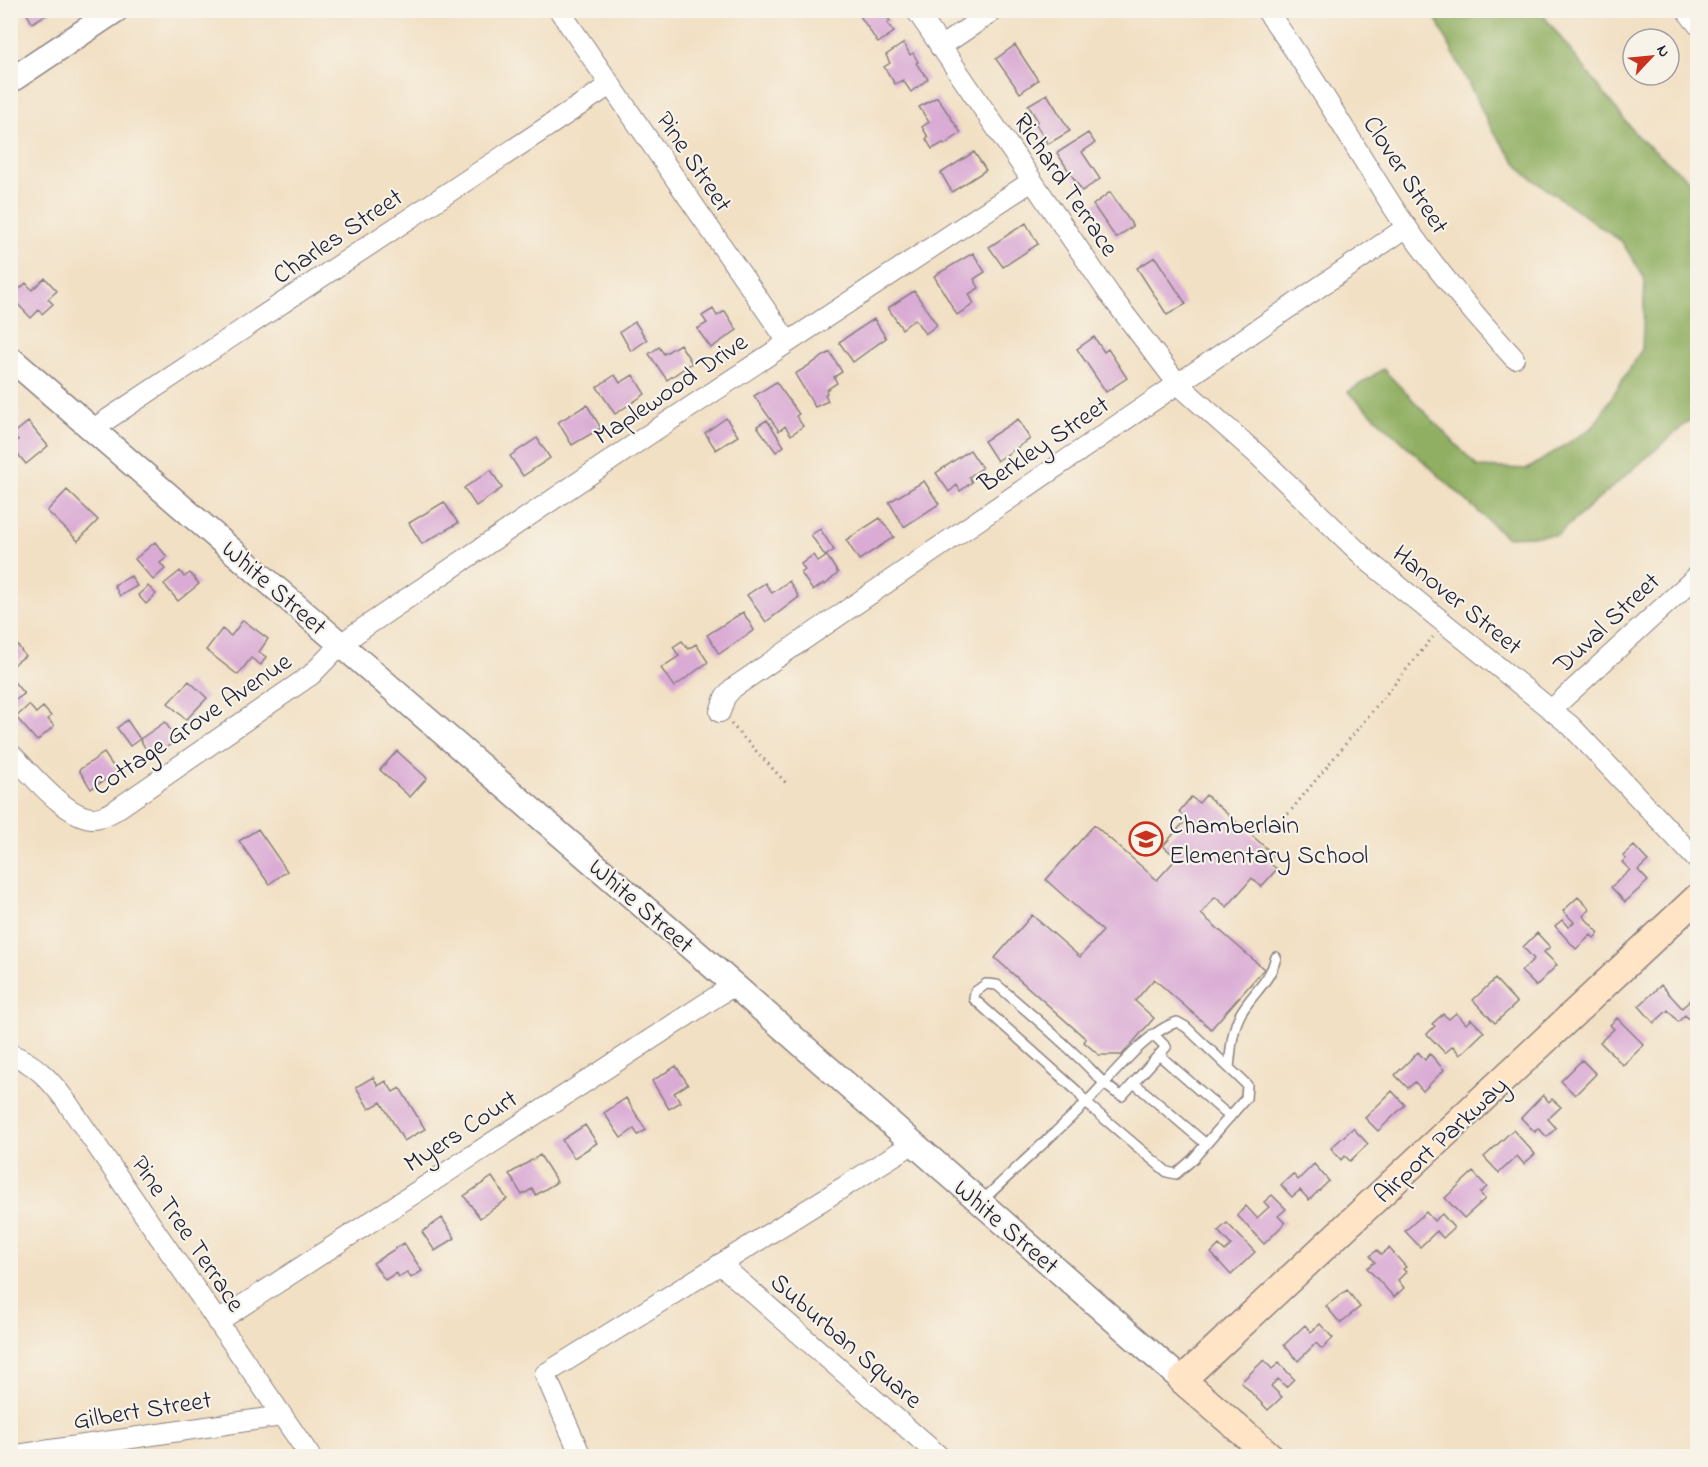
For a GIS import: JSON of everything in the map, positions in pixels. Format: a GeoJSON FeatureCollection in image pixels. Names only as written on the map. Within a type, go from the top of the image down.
{"type":"FeatureCollection","features":[{"type":"Feature","properties":{"kind":"main road","name":"Airport Parkway"},"geometry":{"type":"LineString","coordinates":[[1182,1380],[1698,897]]}},
{"type":"Feature","properties":{"kind":"main road","name":"White Street"},"geometry":{"type":"LineString","coordinates":[[1182,1380],[1269,1456]]}},
{"type":"Feature","properties":{"kind":"street"},"geometry":{"type":"LineString","coordinates":[[10,81],[116,10]]}},
{"type":"Feature","properties":{"kind":"street","name":"Pine Street"},"geometry":{"type":"LineString","coordinates":[[559,10],[788,342]]}},
{"type":"Feature","properties":{"kind":"street","name":"Richard Terrace"},"geometry":{"type":"LineString","coordinates":[[916,10],[1110,295],[1178,384]]}},
{"type":"Feature","properties":{"kind":"street"},"geometry":{"type":"LineString","coordinates":[[940,47],[994,10]]}},
{"type":"Feature","properties":{"kind":"street","name":"Clover Street"},"geometry":{"type":"LineString","coordinates":[[1266,10],[1297,52],[1407,227],[1487,328],[1514,358]]}},
{"type":"Feature","properties":{"kind":"street"},"geometry":{"type":"LineString","coordinates":[[1686,10],[1698,25]]}},
{"type":"Feature","properties":{"kind":"street","name":"Charles Street"},"geometry":{"type":"LineString","coordinates":[[93,429],[610,86]]}},
{"type":"Feature","properties":{"kind":"street","name":"Maplewood Drive"},"geometry":{"type":"LineString","coordinates":[[341,644],[501,534],[1032,181]]}},
{"type":"Feature","properties":{"kind":"street","name":"Berkley Street"},"geometry":{"type":"LineString","coordinates":[[720,712],[725,697],[733,688],[1407,227]]}},
{"type":"Feature","properties":{"kind":"street","name":"White Street"},"geometry":{"type":"LineString","coordinates":[[10,358],[734,985],[1182,1380]]}},
{"type":"Feature","properties":{"kind":"street","name":"Hanover Street"},"geometry":{"type":"LineString","coordinates":[[1178,384],[1260,457],[1368,561],[1571,726],[1698,861]]}},
{"type":"Feature","properties":{"kind":"street","name":"Duval Street"},"geometry":{"type":"LineString","coordinates":[[1552,709],[1698,574]]}},
{"type":"Feature","properties":{"kind":"street","name":"Cottage Grove Avenue"},"geometry":{"type":"LineString","coordinates":[[10,753],[63,804],[81,815],[99,818],[123,805],[311,675],[341,644]]}},
{"type":"Feature","properties":{"kind":"street","name":"Myers Court"},"geometry":{"type":"LineString","coordinates":[[217,1322],[734,985]]}},
{"type":"Feature","properties":{"kind":"street","name":"Pine Tree Terrace"},"geometry":{"type":"LineString","coordinates":[[10,1054],[33,1066],[56,1088],[310,1456]]}},
{"type":"Feature","properties":{"kind":"street","name":"Suburban Square"},"geometry":{"type":"LineString","coordinates":[[581,1456],[545,1374],[914,1143]]}},
{"type":"Feature","properties":{"kind":"street","name":"Suburban Square"},"geometry":{"type":"LineString","coordinates":[[720,1264],[939,1456]]}},
{"type":"Feature","properties":{"kind":"street","name":"Gilbert Street"},"geometry":{"type":"LineString","coordinates":[[10,1456],[281,1416]]}},
{"type":"Feature","properties":{"kind":"lane"},"geometry":{"type":"LineString","coordinates":[[1229,1068],[1234,1027],[1242,1011],[1272,972],[1276,957]]}},
{"type":"Feature","properties":{"kind":"lane"},"geometry":{"type":"LineString","coordinates":[[981,1202],[1086,1103],[1106,1083],[1153,1034],[1177,1022],[1186,1027],[1247,1086],[1246,1098],[1193,1159],[1176,1174],[1167,1172],[1086,1103],[1077,1092],[974,999],[975,992],[986,984],[997,985],[1052,1032],[1106,1083],[1122,1096],[1166,1047],[1153,1034]]}},
{"type":"Feature","properties":{"kind":"lane"},"geometry":{"type":"LineString","coordinates":[[1159,1055],[1230,1117]]}},
{"type":"Feature","properties":{"kind":"lane"},"geometry":{"type":"LineString","coordinates":[[1134,1083],[1206,1144]]}},
{"type":"Feature","properties":{"kind":"path"},"geometry":{"type":"LineString","coordinates":[[1252,836],[1288,814],[1433,637]]}},
{"type":"Feature","properties":{"kind":"path"},"geometry":{"type":"LineString","coordinates":[[720,712],[786,783]]}},
{"type":"Feature","properties":{"kind":"green space"},"geometry":{"type":"Polygon","coordinates":[[[1432,11],[1540,11],[1637,136],[1697,187],[1697,414],[1557,535],[1506,537],[1348,392],[1383,369],[1478,467],[1528,469],[1593,427],[1642,349],[1645,279],[1622,242],[1524,173],[1492,130],[1432,11]]]}},
{"type":"Feature","properties":{"kind":"building"},"geometry":{"type":"Polygon","coordinates":[[[25,10],[50,10],[51,12],[32,23],[25,10]]]}},
{"type":"Feature","properties":{"kind":"building"},"geometry":{"type":"Polygon","coordinates":[[[856,10],[882,10],[890,21],[887,23],[894,32],[878,43],[856,10]]]}},
{"type":"Feature","properties":{"kind":"building"},"geometry":{"type":"Polygon","coordinates":[[[904,43],[910,55],[913,53],[918,62],[916,63],[928,79],[911,92],[903,80],[895,84],[884,67],[890,63],[886,55],[904,43]]]}},
{"type":"Feature","properties":{"kind":"building"},"geometry":{"type":"Polygon","coordinates":[[[1015,45],[1038,80],[1020,93],[996,59],[1015,45]]]}},
{"type":"Feature","properties":{"kind":"building"},"geometry":{"type":"Polygon","coordinates":[[[1047,94],[1070,131],[1048,144],[1035,123],[1038,121],[1028,105],[1047,94]]]}},
{"type":"Feature","properties":{"kind":"building"},"geometry":{"type":"Polygon","coordinates":[[[937,97],[961,133],[944,145],[943,143],[932,149],[922,127],[929,122],[919,107],[937,97]]]}},
{"type":"Feature","properties":{"kind":"building"},"geometry":{"type":"Polygon","coordinates":[[[1088,133],[1095,143],[1082,152],[1100,179],[1082,191],[1057,153],[1088,133]]]}},
{"type":"Feature","properties":{"kind":"building"},"geometry":{"type":"Polygon","coordinates":[[[974,152],[986,170],[952,192],[941,173],[974,152]]]}},
{"type":"Feature","properties":{"kind":"building"},"geometry":{"type":"Polygon","coordinates":[[[1110,192],[1133,226],[1116,238],[1093,205],[1110,192]]]}},
{"type":"Feature","properties":{"kind":"building"},"geometry":{"type":"Polygon","coordinates":[[[1026,223],[1038,244],[1003,267],[989,247],[1026,223]]]}},
{"type":"Feature","properties":{"kind":"building"},"geometry":{"type":"Polygon","coordinates":[[[973,253],[985,272],[974,279],[979,288],[969,294],[974,304],[957,315],[934,276],[973,253]]]}},
{"type":"Feature","properties":{"kind":"building"},"geometry":{"type":"Polygon","coordinates":[[[1155,257],[1186,304],[1167,315],[1137,268],[1155,257]]]}},
{"type":"Feature","properties":{"kind":"building"},"geometry":{"type":"Polygon","coordinates":[[[45,278],[57,291],[48,299],[53,304],[42,314],[39,310],[31,318],[11,297],[26,283],[32,290],[45,278]]]}},
{"type":"Feature","properties":{"kind":"building"},"geometry":{"type":"Polygon","coordinates":[[[914,291],[937,325],[925,334],[915,319],[902,329],[888,308],[914,291]]]}},
{"type":"Feature","properties":{"kind":"building"},"geometry":{"type":"Polygon","coordinates":[[[713,309],[717,316],[725,311],[737,330],[711,348],[697,329],[707,323],[702,316],[713,309]]]}},
{"type":"Feature","properties":{"kind":"building"},"geometry":{"type":"Polygon","coordinates":[[[874,319],[886,338],[853,362],[839,342],[874,319]]]}},
{"type":"Feature","properties":{"kind":"building"},"geometry":{"type":"Polygon","coordinates":[[[635,322],[647,340],[631,351],[620,332],[635,322]]]}},
{"type":"Feature","properties":{"kind":"building"},"geometry":{"type":"Polygon","coordinates":[[[1094,337],[1104,352],[1108,349],[1127,378],[1106,392],[1077,349],[1094,337]]]}},
{"type":"Feature","properties":{"kind":"building"},"geometry":{"type":"Polygon","coordinates":[[[680,344],[692,363],[667,380],[649,354],[659,347],[664,354],[680,344]]]}},
{"type":"Feature","properties":{"kind":"building"},"geometry":{"type":"Polygon","coordinates":[[[830,352],[842,372],[834,377],[837,383],[826,390],[828,401],[815,407],[795,374],[830,352]]]}},
{"type":"Feature","properties":{"kind":"building"},"geometry":{"type":"Polygon","coordinates":[[[615,375],[620,383],[633,375],[645,394],[615,414],[597,387],[615,375]]]}},
{"type":"Feature","properties":{"kind":"building"},"geometry":{"type":"Polygon","coordinates":[[[776,382],[799,414],[796,416],[803,426],[791,435],[785,426],[779,431],[754,396],[776,382]]]}},
{"type":"Feature","properties":{"kind":"building"},"geometry":{"type":"Polygon","coordinates":[[[587,405],[601,428],[572,445],[558,422],[587,405]]]}},
{"type":"Feature","properties":{"kind":"building"},"geometry":{"type":"Polygon","coordinates":[[[726,418],[738,436],[716,450],[705,433],[726,418]]]}},
{"type":"Feature","properties":{"kind":"building"},"geometry":{"type":"Polygon","coordinates":[[[1018,419],[1030,439],[997,461],[984,441],[1018,419]]]}},
{"type":"Feature","properties":{"kind":"building"},"geometry":{"type":"Polygon","coordinates":[[[767,420],[784,446],[776,452],[757,426],[767,420]]]}},
{"type":"Feature","properties":{"kind":"building"},"geometry":{"type":"Polygon","coordinates":[[[28,422],[48,446],[26,464],[11,446],[18,440],[13,434],[28,422]]]}},
{"type":"Feature","properties":{"kind":"building"},"geometry":{"type":"Polygon","coordinates":[[[537,438],[550,458],[523,476],[510,456],[537,438]]]}},
{"type":"Feature","properties":{"kind":"building"},"geometry":{"type":"Polygon","coordinates":[[[970,450],[982,468],[969,477],[972,482],[960,491],[957,485],[949,492],[936,473],[970,450]]]}},
{"type":"Feature","properties":{"kind":"building"},"geometry":{"type":"Polygon","coordinates":[[[491,470],[502,488],[476,506],[464,488],[491,470]]]}},
{"type":"Feature","properties":{"kind":"building"},"geometry":{"type":"Polygon","coordinates":[[[924,481],[939,504],[904,527],[889,502],[924,481]]]}},
{"type":"Feature","properties":{"kind":"building"},"geometry":{"type":"Polygon","coordinates":[[[67,490],[98,520],[78,541],[47,511],[67,490]]]}},
{"type":"Feature","properties":{"kind":"building"},"geometry":{"type":"Polygon","coordinates":[[[444,502],[458,523],[422,544],[409,523],[444,502]]]}},
{"type":"Feature","properties":{"kind":"building"},"geometry":{"type":"Polygon","coordinates":[[[880,518],[894,537],[859,560],[846,540],[880,518]]]}},
{"type":"Feature","properties":{"kind":"building"},"geometry":{"type":"Polygon","coordinates":[[[820,529],[834,550],[825,556],[811,535],[820,529]]]}},
{"type":"Feature","properties":{"kind":"building"},"geometry":{"type":"Polygon","coordinates":[[[155,542],[167,557],[160,563],[165,569],[153,580],[135,559],[155,542]]]}},
{"type":"Feature","properties":{"kind":"building"},"geometry":{"type":"Polygon","coordinates":[[[813,555],[818,562],[827,556],[838,573],[825,585],[824,583],[813,591],[801,573],[805,570],[801,564],[813,555]]]}},
{"type":"Feature","properties":{"kind":"building"},"geometry":{"type":"Polygon","coordinates":[[[180,571],[184,577],[190,573],[199,584],[178,601],[164,584],[180,571]]]}},
{"type":"Feature","properties":{"kind":"building"},"geometry":{"type":"Polygon","coordinates":[[[131,576],[137,586],[120,596],[114,585],[131,576]]]}},
{"type":"Feature","properties":{"kind":"building"},"geometry":{"type":"Polygon","coordinates":[[[789,581],[799,597],[766,622],[747,595],[765,583],[772,593],[789,581]]]}},
{"type":"Feature","properties":{"kind":"building"},"geometry":{"type":"Polygon","coordinates":[[[148,586],[156,594],[146,604],[138,595],[148,586]]]}},
{"type":"Feature","properties":{"kind":"building"},"geometry":{"type":"Polygon","coordinates":[[[743,612],[754,630],[719,654],[707,635],[743,612]]]}},
{"type":"Feature","properties":{"kind":"building"},"geometry":{"type":"Polygon","coordinates":[[[243,620],[268,639],[259,652],[266,657],[261,665],[251,658],[238,675],[206,650],[222,629],[231,636],[243,620]]]}},
{"type":"Feature","properties":{"kind":"building"},"geometry":{"type":"Polygon","coordinates":[[[14,640],[25,656],[10,667],[10,643],[14,640]]]}},
{"type":"Feature","properties":{"kind":"building"},"geometry":{"type":"Polygon","coordinates":[[[682,641],[688,649],[696,644],[708,662],[674,687],[661,668],[679,656],[673,647],[682,641]]]}},
{"type":"Feature","properties":{"kind":"building"},"geometry":{"type":"Polygon","coordinates":[[[10,677],[24,694],[10,704],[10,677]]]}},
{"type":"Feature","properties":{"kind":"building"},"geometry":{"type":"Polygon","coordinates":[[[189,681],[207,698],[186,720],[168,703],[189,681]]]}},
{"type":"Feature","properties":{"kind":"building"},"geometry":{"type":"Polygon","coordinates":[[[29,705],[36,713],[43,707],[51,716],[48,719],[54,726],[37,741],[16,717],[29,705]]]}},
{"type":"Feature","properties":{"kind":"building"},"geometry":{"type":"Polygon","coordinates":[[[127,720],[140,739],[130,746],[117,728],[127,720]]]}},
{"type":"Feature","properties":{"kind":"building"},"geometry":{"type":"Polygon","coordinates":[[[165,722],[177,740],[151,758],[140,739],[165,722]]]}},
{"type":"Feature","properties":{"kind":"building"},"geometry":{"type":"Polygon","coordinates":[[[397,751],[427,778],[410,797],[380,770],[397,751]]]}},
{"type":"Feature","properties":{"kind":"building"},"geometry":{"type":"Polygon","coordinates":[[[104,753],[117,772],[91,789],[79,770],[104,753]]]}},
{"type":"Feature","properties":{"kind":"building","name":"Chamberlain Elementary School"},"geometry":{"type":"Polygon","coordinates":[[[1206,795],[1274,855],[1268,862],[1277,869],[1261,887],[1252,878],[1227,907],[1215,897],[1201,914],[1264,969],[1211,1029],[1154,979],[1135,1001],[1154,1018],[1122,1055],[1099,1055],[1084,1042],[1086,1039],[995,958],[1032,915],[1080,957],[1103,931],[1046,880],[1094,825],[1157,880],[1177,858],[1163,846],[1187,819],[1179,812],[1191,797],[1199,803],[1206,795]]]}},
{"type":"Feature","properties":{"kind":"building"},"geometry":{"type":"Polygon","coordinates":[[[258,829],[287,871],[269,884],[239,841],[258,829]]]}},
{"type":"Feature","properties":{"kind":"building"},"geometry":{"type":"Polygon","coordinates":[[[1634,846],[1648,861],[1638,870],[1648,881],[1625,902],[1611,887],[1630,870],[1622,862],[1626,859],[1623,856],[1634,846]]]}},
{"type":"Feature","properties":{"kind":"building"},"geometry":{"type":"Polygon","coordinates":[[[1578,897],[1590,909],[1583,916],[1599,933],[1594,938],[1591,935],[1576,949],[1555,926],[1562,920],[1568,927],[1574,922],[1563,911],[1578,897]]]}},
{"type":"Feature","properties":{"kind":"building"},"geometry":{"type":"Polygon","coordinates":[[[1537,933],[1550,947],[1544,952],[1557,965],[1536,986],[1521,971],[1534,959],[1523,947],[1537,933]]]}},
{"type":"Feature","properties":{"kind":"building"},"geometry":{"type":"Polygon","coordinates":[[[1495,979],[1517,1003],[1495,1023],[1473,1000],[1495,979]]]}},
{"type":"Feature","properties":{"kind":"building"},"geometry":{"type":"Polygon","coordinates":[[[1661,985],[1682,1008],[1694,997],[1698,1001],[1698,1015],[1691,1021],[1685,1015],[1678,1022],[1668,1010],[1654,1023],[1639,1006],[1661,985]]]}},
{"type":"Feature","properties":{"kind":"building"},"geometry":{"type":"Polygon","coordinates":[[[1456,1013],[1466,1024],[1471,1019],[1484,1032],[1460,1055],[1453,1046],[1445,1053],[1427,1034],[1435,1026],[1432,1024],[1443,1014],[1449,1019],[1456,1013]]]}},
{"type":"Feature","properties":{"kind":"building"},"geometry":{"type":"Polygon","coordinates":[[[1617,1018],[1644,1045],[1623,1065],[1600,1042],[1614,1029],[1610,1025],[1617,1018]]]}},
{"type":"Feature","properties":{"kind":"building"},"geometry":{"type":"Polygon","coordinates":[[[1418,1052],[1425,1060],[1430,1054],[1444,1070],[1423,1091],[1415,1082],[1408,1088],[1395,1075],[1418,1052]]]}},
{"type":"Feature","properties":{"kind":"building"},"geometry":{"type":"Polygon","coordinates":[[[1582,1060],[1596,1074],[1575,1095],[1561,1081],[1582,1060]]]}},
{"type":"Feature","properties":{"kind":"building"},"geometry":{"type":"Polygon","coordinates":[[[676,1066],[688,1084],[674,1093],[681,1102],[669,1109],[652,1081],[676,1066]]]}},
{"type":"Feature","properties":{"kind":"building"},"geometry":{"type":"Polygon","coordinates":[[[373,1077],[378,1086],[386,1081],[393,1092],[400,1088],[425,1129],[404,1141],[381,1102],[369,1109],[356,1087],[373,1077]]]}},
{"type":"Feature","properties":{"kind":"building"},"geometry":{"type":"Polygon","coordinates":[[[1392,1091],[1405,1105],[1378,1131],[1365,1118],[1392,1091]]]}},
{"type":"Feature","properties":{"kind":"building"},"geometry":{"type":"Polygon","coordinates":[[[1543,1095],[1549,1102],[1552,1099],[1561,1107],[1548,1119],[1556,1128],[1547,1137],[1538,1128],[1535,1132],[1521,1118],[1543,1095]]]}},
{"type":"Feature","properties":{"kind":"building"},"geometry":{"type":"Polygon","coordinates":[[[626,1098],[646,1130],[638,1135],[634,1129],[621,1138],[604,1113],[626,1098]]]}},
{"type":"Feature","properties":{"kind":"building"},"geometry":{"type":"Polygon","coordinates":[[[585,1125],[597,1143],[574,1158],[562,1140],[585,1125]]]}},
{"type":"Feature","properties":{"kind":"building"},"geometry":{"type":"Polygon","coordinates":[[[1353,1128],[1368,1144],[1350,1161],[1345,1156],[1341,1160],[1331,1148],[1353,1128]]]}},
{"type":"Feature","properties":{"kind":"building"},"geometry":{"type":"Polygon","coordinates":[[[1513,1130],[1535,1154],[1524,1164],[1517,1156],[1499,1173],[1484,1157],[1513,1130]]]}},
{"type":"Feature","properties":{"kind":"building"},"geometry":{"type":"Polygon","coordinates":[[[540,1155],[557,1182],[536,1195],[532,1189],[522,1195],[509,1174],[540,1155]]]}},
{"type":"Feature","properties":{"kind":"building"},"geometry":{"type":"Polygon","coordinates":[[[1314,1164],[1329,1181],[1309,1200],[1300,1190],[1292,1197],[1281,1185],[1293,1174],[1298,1180],[1314,1164]]]}},
{"type":"Feature","properties":{"kind":"building"},"geometry":{"type":"Polygon","coordinates":[[[1473,1172],[1487,1187],[1480,1193],[1485,1199],[1464,1218],[1445,1198],[1473,1172]]]}},
{"type":"Feature","properties":{"kind":"building"},"geometry":{"type":"Polygon","coordinates":[[[492,1177],[507,1199],[480,1218],[464,1196],[492,1177]]]}},
{"type":"Feature","properties":{"kind":"building"},"geometry":{"type":"Polygon","coordinates":[[[1272,1195],[1286,1209],[1278,1216],[1285,1223],[1264,1244],[1237,1215],[1246,1206],[1257,1218],[1269,1207],[1264,1202],[1272,1195]]]}},
{"type":"Feature","properties":{"kind":"building"},"geometry":{"type":"Polygon","coordinates":[[[1426,1212],[1434,1221],[1442,1214],[1454,1228],[1443,1238],[1437,1231],[1420,1247],[1405,1231],[1426,1212]]]}},
{"type":"Feature","properties":{"kind":"building"},"geometry":{"type":"Polygon","coordinates":[[[442,1218],[455,1238],[435,1251],[422,1232],[442,1218]]]}},
{"type":"Feature","properties":{"kind":"building"},"geometry":{"type":"Polygon","coordinates":[[[1227,1223],[1255,1252],[1231,1275],[1211,1253],[1219,1245],[1225,1251],[1231,1245],[1218,1231],[1227,1223]]]}},
{"type":"Feature","properties":{"kind":"building"},"geometry":{"type":"Polygon","coordinates":[[[404,1243],[422,1271],[411,1278],[407,1272],[399,1277],[396,1273],[385,1280],[373,1263],[404,1243]]]}},
{"type":"Feature","properties":{"kind":"building"},"geometry":{"type":"Polygon","coordinates":[[[1389,1248],[1406,1267],[1403,1269],[1406,1272],[1398,1280],[1404,1288],[1394,1297],[1367,1268],[1375,1262],[1370,1256],[1377,1250],[1381,1255],[1389,1248]]]}},
{"type":"Feature","properties":{"kind":"building"},"geometry":{"type":"Polygon","coordinates":[[[1347,1290],[1360,1307],[1340,1323],[1326,1306],[1347,1290]]]}},
{"type":"Feature","properties":{"kind":"building"},"geometry":{"type":"Polygon","coordinates":[[[1320,1324],[1333,1338],[1322,1349],[1316,1343],[1298,1361],[1284,1345],[1305,1325],[1311,1332],[1320,1324]]]}},
{"type":"Feature","properties":{"kind":"building"},"geometry":{"type":"Polygon","coordinates":[[[1264,1360],[1272,1369],[1279,1363],[1294,1379],[1286,1387],[1278,1379],[1271,1386],[1282,1397],[1268,1410],[1241,1382],[1264,1360]]]}},
{"type":"Feature","properties":{"kind":"place","name":"Chamberlain Elementary School"},"geometry":{"type":"Point","coordinates":[1146,839]}}]}
